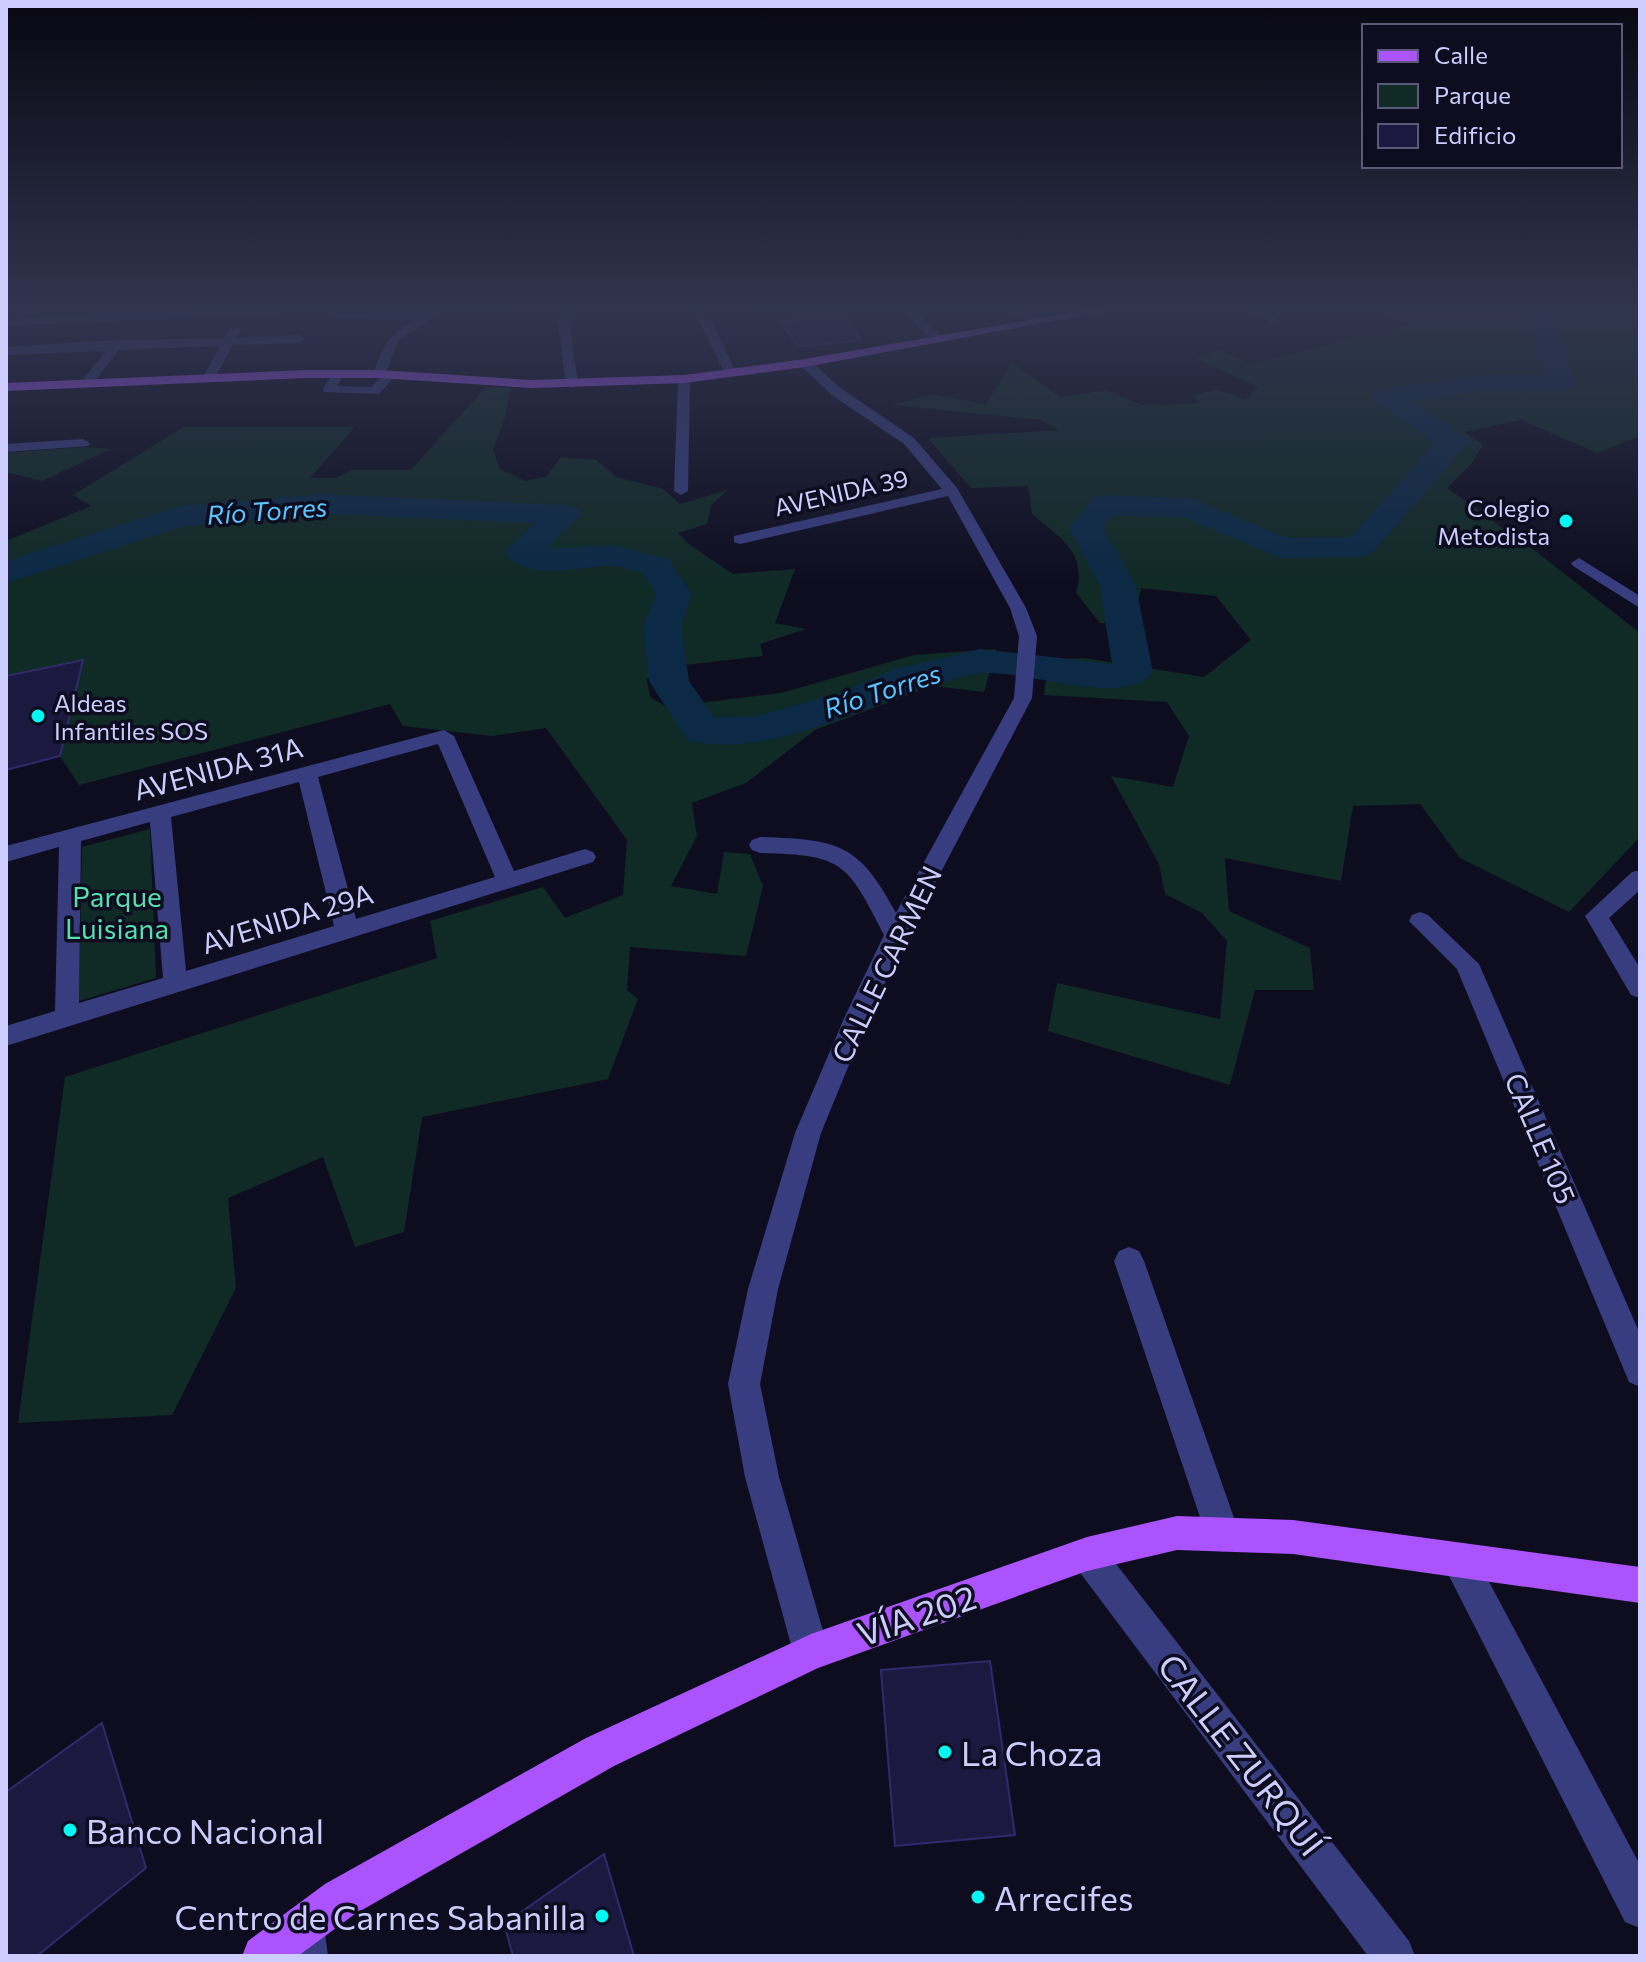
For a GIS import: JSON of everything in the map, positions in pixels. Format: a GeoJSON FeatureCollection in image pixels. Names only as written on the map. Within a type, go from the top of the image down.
{"type":"FeatureCollection","features":[{"type":"Feature","properties":{"kind":"main road","name":"VÍA 202"},"geometry":{"type":"LineString","coordinates":[[263,1956],[305,1941],[340,1899],[600,1752],[811,1652],[1087,1554],[1177,1533],[1293,1537],[1640,1585]]}},
{"type":"Feature","properties":{"kind":"street"},"geometry":{"type":"LineString","coordinates":[[681,491],[683,400]]}},
{"type":"Feature","properties":{"kind":"street","name":"CALLE CARMEN"},"geometry":{"type":"LineString","coordinates":[[811,1652],[762,1477],[744,1384],[763,1289],[808,1133],[896,935],[994,754],[1025,689],[1028,657],[1028,636],[1018,608],[952,491],[909,441],[848,400]]}},
{"type":"Feature","properties":{"kind":"street"},"geometry":{"type":"LineString","coordinates":[[6,448],[83,443]]}},
{"type":"Feature","properties":{"kind":"street","name":"AVENIDA 39"},"geometry":{"type":"LineString","coordinates":[[740,539],[952,491]]}},
{"type":"Feature","properties":{"kind":"street"},"geometry":{"type":"LineString","coordinates":[[1579,563],[1640,603]]}},
{"type":"Feature","properties":{"kind":"street","name":"AVENIDA 31A"},"geometry":{"type":"LineString","coordinates":[[6,854],[444,736],[508,881]]}},
{"type":"Feature","properties":{"kind":"street"},"geometry":{"type":"LineString","coordinates":[[307,773],[347,930]]}},
{"type":"Feature","properties":{"kind":"street"},"geometry":{"type":"LineString","coordinates":[[160,812],[175,984]]}},
{"type":"Feature","properties":{"kind":"street"},"geometry":{"type":"LineString","coordinates":[[67,1017],[70,837]]}},
{"type":"Feature","properties":{"kind":"street"},"geometry":{"type":"LineString","coordinates":[[760,845],[813,846],[831,850],[848,859],[870,883],[896,935]]}},
{"type":"Feature","properties":{"kind":"street","name":"AVENIDA 29A"},"geometry":{"type":"LineString","coordinates":[[6,1036],[585,857]]}},
{"type":"Feature","properties":{"kind":"street"},"geometry":{"type":"LineString","coordinates":[[1640,878],[1596,916],[1640,988]]}},
{"type":"Feature","properties":{"kind":"street","name":"CALLE 105"},"geometry":{"type":"LineString","coordinates":[[1420,921],[1467,964],[1640,1371]]}},
{"type":"Feature","properties":{"kind":"street"},"geometry":{"type":"LineString","coordinates":[[1129,1261],[1223,1535]]}},
{"type":"Feature","properties":{"kind":"street","name":"CALLE ZURQUÍ"},"geometry":{"type":"LineString","coordinates":[[1087,1554],[1394,1956]]}},
{"type":"Feature","properties":{"kind":"street"},"geometry":{"type":"LineString","coordinates":[[1459,1560],[1640,1907]]}},
{"type":"Feature","properties":{"kind":"green space"},"geometry":{"type":"Polygon","coordinates":[[[475,400],[509,400],[493,450],[500,469],[525,481],[546,477],[561,457],[597,460],[616,477],[663,489],[680,504],[728,490],[711,505],[707,524],[678,533],[690,545],[733,574],[795,569],[775,623],[806,629],[760,644],[763,656],[685,665],[647,679],[650,697],[667,707],[781,693],[914,655],[996,649],[984,692],[933,686],[815,730],[746,783],[692,803],[697,836],[671,886],[717,894],[724,852],[750,854],[763,886],[746,956],[630,947],[627,990],[638,999],[608,1079],[422,1117],[404,1232],[355,1247],[323,1157],[228,1198],[236,1288],[172,1415],[18,1423],[65,1077],[437,958],[430,921],[543,887],[565,918],[623,895],[627,840],[546,728],[492,736],[403,726],[390,704],[79,785],[60,756],[83,660],[6,676],[6,541],[91,506],[73,495],[184,427],[355,427],[310,478],[336,478],[352,470],[411,470],[475,400]]]}},
{"type":"Feature","properties":{"kind":"green space"},"geometry":{"type":"Polygon","coordinates":[[[914,400],[960,400],[986,404],[989,400],[1129,400],[1141,405],[1202,403],[1196,400],[1640,400],[1640,436],[1597,453],[1521,420],[1464,432],[1483,444],[1473,462],[1447,488],[1538,553],[1640,633],[1640,837],[1569,912],[1460,858],[1420,804],[1353,806],[1341,881],[1225,858],[1229,911],[1310,948],[1314,990],[1255,990],[1230,1085],[1048,1031],[1057,983],[1220,1019],[1227,941],[1202,913],[1165,894],[1159,864],[1111,776],[1173,787],[1189,736],[1167,702],[1044,695],[1048,659],[1084,658],[1204,677],[1251,640],[1216,596],[1141,588],[1133,626],[1100,623],[1076,593],[1079,579],[1075,556],[1032,514],[1028,486],[971,488],[928,438],[1059,430],[1041,420],[891,405],[914,400]]]}},
{"type":"Feature","properties":{"kind":"green space"},"geometry":{"type":"Polygon","coordinates":[[[84,447],[111,449],[42,481],[6,472],[6,453],[84,447]]]}},
{"type":"Feature","properties":{"kind":"green space","name":"Parque Luisiana"},"geometry":{"type":"Polygon","coordinates":[[[150,829],[156,978],[79,1001],[82,847],[150,829]]]}},
{"type":"Feature","properties":{"kind":"building","name":"Aldeas Infantiles SOS"},"geometry":{"type":"Polygon","coordinates":[[[83,660],[60,756],[6,770],[6,676],[83,660]]]}},
{"type":"Feature","properties":{"kind":"building","name":"La Choza"},"geometry":{"type":"Polygon","coordinates":[[[990,1661],[1015,1835],[895,1846],[881,1670],[990,1661]]]}},
{"type":"Feature","properties":{"kind":"building","name":"Banco Nacional"},"geometry":{"type":"Polygon","coordinates":[[[102,1723],[146,1868],[37,1956],[6,1956],[6,1792],[102,1723]]]}},
{"type":"Feature","properties":{"kind":"building"},"geometry":{"type":"Polygon","coordinates":[[[604,1854],[634,1956],[513,1956],[504,1924],[604,1854]]]}},
{"type":"Feature","properties":{"kind":"waterway","name":"Río Torres"},"geometry":{"type":"LineString","coordinates":[[6,572],[180,516],[321,504],[566,515],[521,552],[546,561],[610,555],[656,566],[674,594],[662,625],[669,681],[702,731],[758,729],[853,702],[908,677],[980,661],[1123,677],[1133,672],[1118,587],[1086,528],[1103,505],[1191,508],[1281,548],[1359,547],[1454,442],[1391,400]]}},
{"type":"Feature","properties":{"kind":"place","name":"Colegio Metodista"},"geometry":{"type":"Point","coordinates":[1566,521]}},
{"type":"Feature","properties":{"kind":"place","name":"Aldeas Infantiles SOS"},"geometry":{"type":"Point","coordinates":[38,716]}},
{"type":"Feature","properties":{"kind":"place","name":"La Choza"},"geometry":{"type":"Point","coordinates":[945,1752]}},
{"type":"Feature","properties":{"kind":"place","name":"Banco Nacional"},"geometry":{"type":"Point","coordinates":[70,1830]}},
{"type":"Feature","properties":{"kind":"place","name":"Arrecifes"},"geometry":{"type":"Point","coordinates":[978,1897]}},
{"type":"Feature","properties":{"kind":"place","name":"Centro de Carnes Sabanilla"},"geometry":{"type":"Point","coordinates":[602,1916]}}]}
